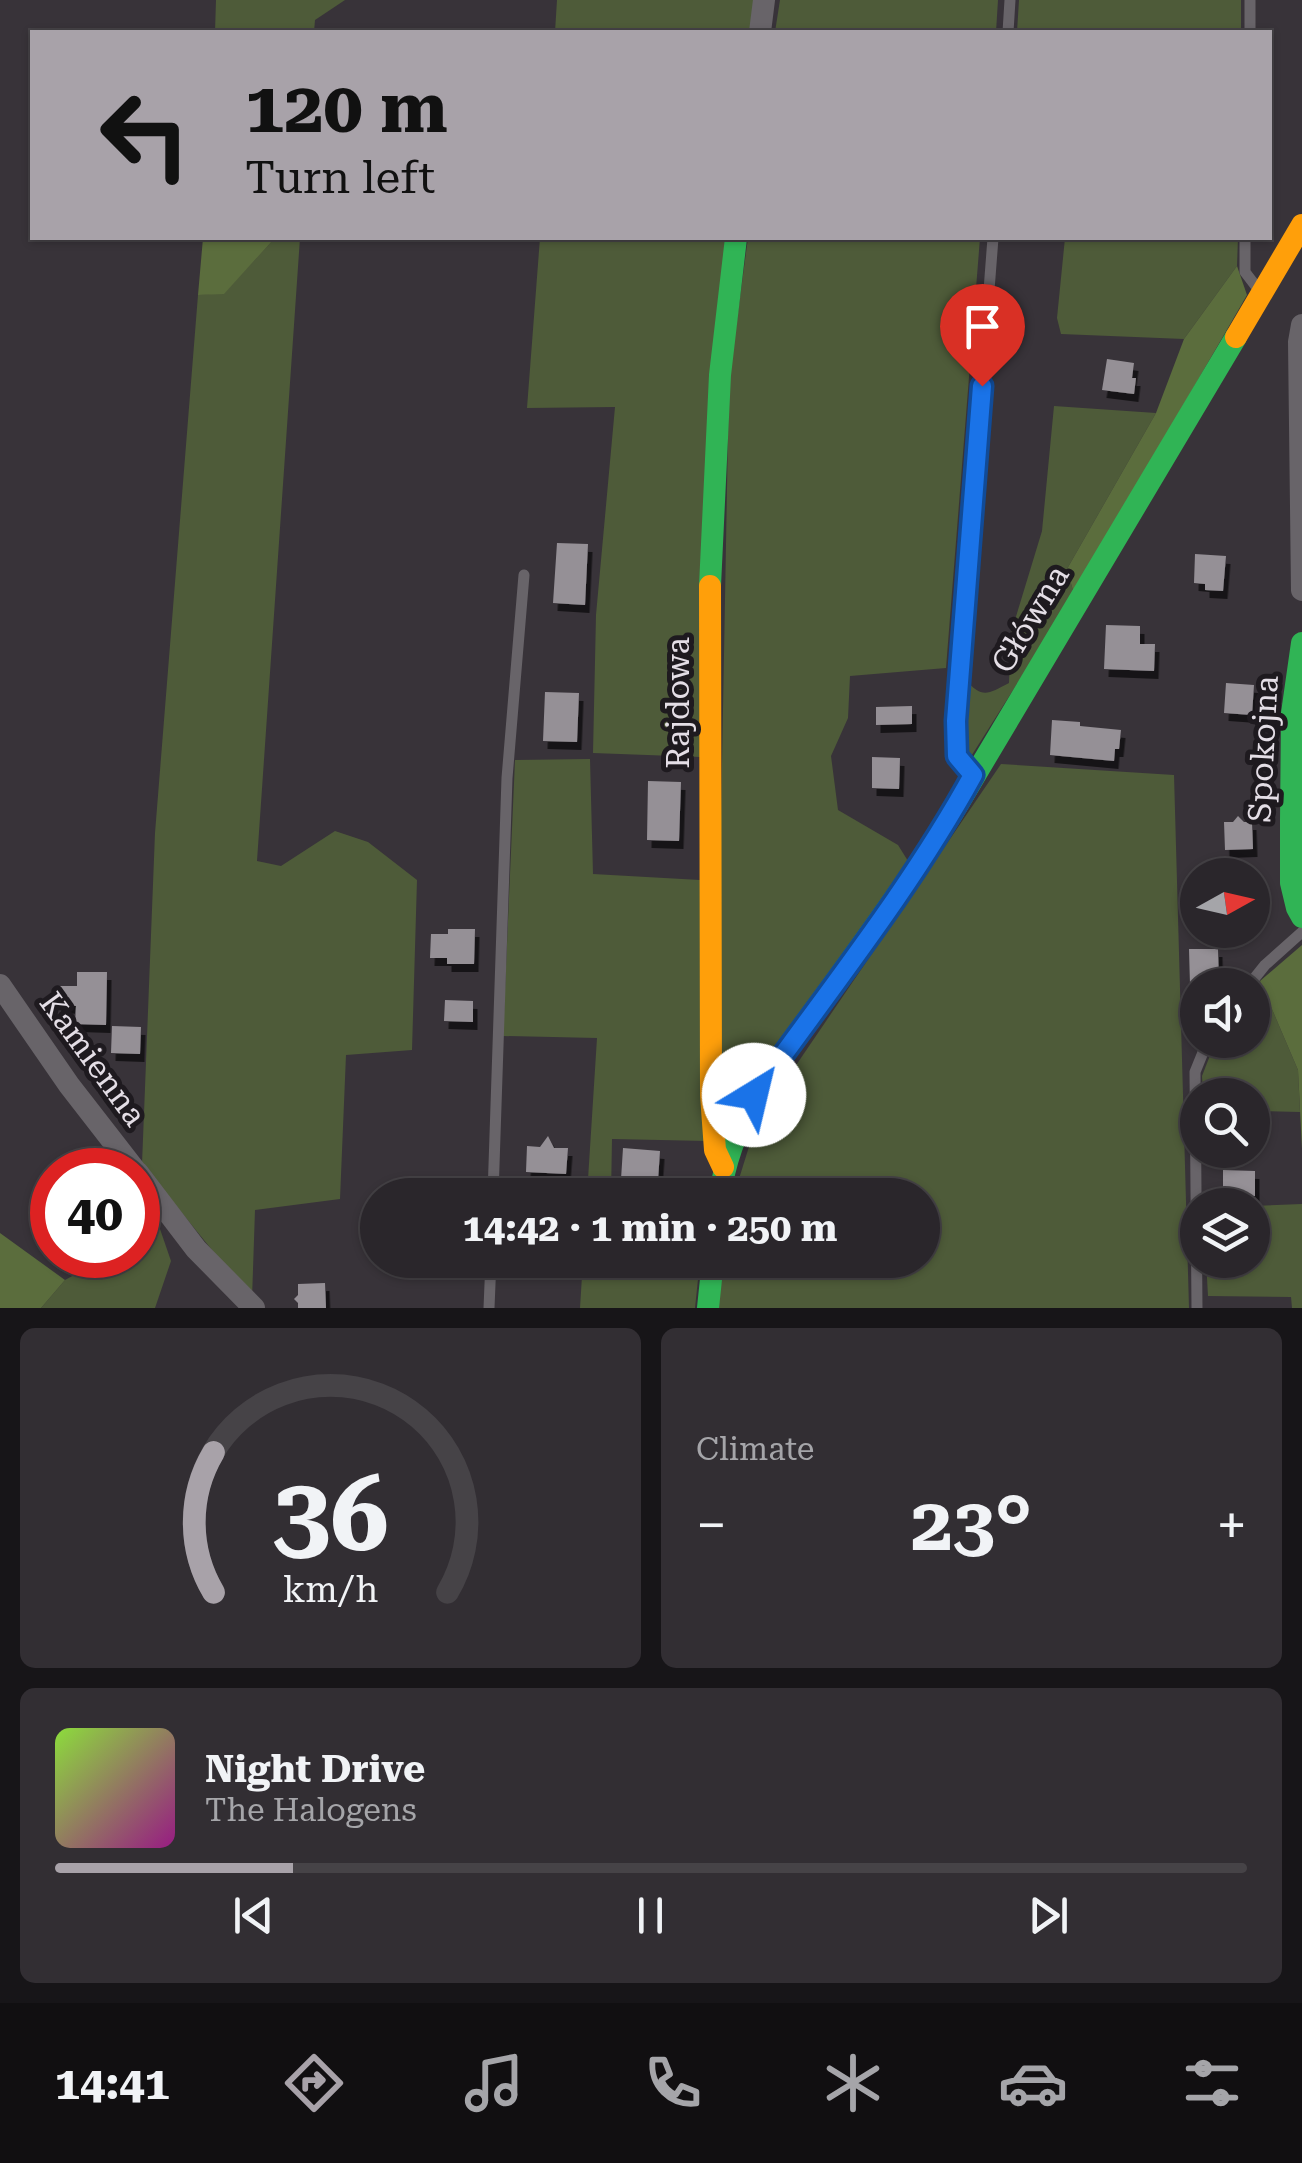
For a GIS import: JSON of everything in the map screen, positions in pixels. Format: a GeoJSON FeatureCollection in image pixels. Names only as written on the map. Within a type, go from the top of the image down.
{"type":"FeatureCollection","features":[{"type":"Feature","properties":{"kind":"street"},"geometry":{"type":"LineString","coordinates":[[760,30],[764,0]]}},
{"type":"Feature","properties":{"kind":"street","name":"Główna"},"geometry":{"type":"LineString","coordinates":[[722,1178],[735,1134],[754,1095],[952,814],[1302,227]]}},
{"type":"Feature","properties":{"kind":"street","name":"Rajdowa"},"geometry":{"type":"LineString","coordinates":[[724,1166],[715,1150],[710,1095],[710,596],[720,375],[736,240]]}},
{"type":"Feature","properties":{"kind":"street"},"geometry":{"type":"LineString","coordinates":[[1302,325],[1302,590]]}},
{"type":"Feature","properties":{"kind":"street","name":"Spokojna"},"geometry":{"type":"LineString","coordinates":[[1302,643],[1292,713],[1291,883],[1302,918]]}},
{"type":"Feature","properties":{"kind":"street","name":"Kamienna"},"geometry":{"type":"LineString","coordinates":[[0,984],[68,1085],[117,1148]]}},
{"type":"Feature","properties":{"kind":"street","name":"Kamienna"},"geometry":{"type":"LineString","coordinates":[[160,1203],[196,1249],[254,1308]]}},
{"type":"Feature","properties":{"kind":"street"},"geometry":{"type":"LineString","coordinates":[[708,1308],[711,1278]]}},
{"type":"Feature","properties":{"kind":"lane"},"geometry":{"type":"LineString","coordinates":[[1008,30],[1010,0]]}},
{"type":"Feature","properties":{"kind":"lane"},"geometry":{"type":"LineString","coordinates":[[1250,0],[1250,30]]}},
{"type":"Feature","properties":{"kind":"lane"},"geometry":{"type":"LineString","coordinates":[[973,775],[957,756],[956,721],[992,240]]}},
{"type":"Feature","properties":{"kind":"lane"},"geometry":{"type":"LineString","coordinates":[[1245,240],[1244,272],[1260,292]]}},
{"type":"Feature","properties":{"kind":"lane"},"geometry":{"type":"LineString","coordinates":[[494,1178],[507,778],[524,575]]}},
{"type":"Feature","properties":{"kind":"lane"},"geometry":{"type":"LineString","coordinates":[[1263,968],[1302,932]]}},
{"type":"Feature","properties":{"kind":"lane"},"geometry":{"type":"LineString","coordinates":[[1197,1308],[1194,1072],[1200,1058]]}},
{"type":"Feature","properties":{"kind":"lane"},"geometry":{"type":"LineString","coordinates":[[490,1308],[491,1278]]}},
{"type":"Feature","properties":{"kind":"green space"},"geometry":{"type":"Polygon","coordinates":[[[216,0],[345,0],[315,20],[314,30],[215,30],[216,0]]]}},
{"type":"Feature","properties":{"kind":"green space"},"geometry":{"type":"Polygon","coordinates":[[[557,0],[759,0],[755,30],[555,30],[557,0]]]}},
{"type":"Feature","properties":{"kind":"green space"},"geometry":{"type":"Polygon","coordinates":[[[780,0],[998,0],[996,30],[775,30],[780,0]]]}},
{"type":"Feature","properties":{"kind":"green space"},"geometry":{"type":"Polygon","coordinates":[[[1019,0],[1241,0],[1241,30],[1017,30],[1019,0]]]}},
{"type":"Feature","properties":{"kind":"green space"},"geometry":{"type":"Polygon","coordinates":[[[203,240],[273,240],[224,294],[198,295],[203,240]]]}},
{"type":"Feature","properties":{"kind":"green space"},"geometry":{"type":"Polygon","coordinates":[[[273,240],[300,240],[257,861],[281,866],[335,831],[368,842],[417,880],[412,1050],[346,1055],[340,1199],[255,1210],[252,1299],[160,1186],[160,1148],[143,1148],[155,833],[198,295],[224,293],[273,240]]]}},
{"type":"Feature","properties":{"kind":"green space"},"geometry":{"type":"Polygon","coordinates":[[[540,240],[729,240],[701,757],[593,753],[596,615],[615,407],[527,408],[540,240]]]}},
{"type":"Feature","properties":{"kind":"green space"},"geometry":{"type":"Polygon","coordinates":[[[748,240],[980,240],[946,668],[850,676],[848,718],[831,756],[838,810],[898,845],[908,861],[723,1121],[716,1094],[729,379],[748,240]]]}},
{"type":"Feature","properties":{"kind":"green space"},"geometry":{"type":"Polygon","coordinates":[[[1065,240],[1238,240],[1237,266],[1184,339],[1061,334],[1057,318],[1065,240]]]}},
{"type":"Feature","properties":{"kind":"green space"},"geometry":{"type":"Polygon","coordinates":[[[1237,266],[1247,295],[1074,594],[1067,569],[1156,413],[1184,339],[1237,266]]]}},
{"type":"Feature","properties":{"kind":"green space"},"geometry":{"type":"Polygon","coordinates":[[[1054,406],[1156,413],[1067,569],[1074,594],[970,758],[962,750],[965,679],[976,690],[986,693],[1009,683],[1011,633],[1042,531],[1054,406]]]}},
{"type":"Feature","properties":{"kind":"green space"},"geometry":{"type":"Polygon","coordinates":[[[590,759],[593,874],[700,880],[708,1141],[612,1139],[611,1178],[588,1178],[597,1038],[503,1036],[515,760],[590,759]]]}},
{"type":"Feature","properties":{"kind":"green space"},"geometry":{"type":"Polygon","coordinates":[[[1001,764],[1174,775],[1183,1078],[1180,1168],[1185,1168],[1186,1188],[1180,1188],[1180,1278],[1188,1278],[1189,1308],[718,1308],[721,1278],[940,1278],[940,1178],[739,1178],[756,1124],[1001,764]]]}},
{"type":"Feature","properties":{"kind":"green space"},"geometry":{"type":"Polygon","coordinates":[[[1302,945],[1302,1149],[1298,1070],[1270,1004],[1270,972],[1302,945]]]}},
{"type":"Feature","properties":{"kind":"green space"},"geometry":{"type":"Polygon","coordinates":[[[1270,1004],[1298,1070],[1300,1112],[1270,1111],[1270,1078],[1202,1076],[1209,1058],[1270,1058],[1270,1004]]]}},
{"type":"Feature","properties":{"kind":"green space"},"geometry":{"type":"Polygon","coordinates":[[[1302,1204],[1302,1308],[1292,1308],[1291,1297],[1208,1296],[1207,1278],[1270,1278],[1270,1205],[1302,1204]]]}},
{"type":"Feature","properties":{"kind":"green space"},"geometry":{"type":"Polygon","coordinates":[[[160,1229],[171,1261],[155,1308],[41,1308],[65,1280],[160,1278],[160,1229]]]}},
{"type":"Feature","properties":{"kind":"green space"},"geometry":{"type":"Polygon","coordinates":[[[0,1233],[30,1255],[30,1278],[65,1280],[41,1308],[0,1308],[0,1233]]]}},
{"type":"Feature","properties":{"kind":"green space"},"geometry":{"type":"Polygon","coordinates":[[[582,1278],[698,1278],[695,1308],[580,1308],[582,1278]]]}},
{"type":"Feature","properties":{"kind":"building"},"geometry":{"type":"Polygon","coordinates":[[[1107,359],[1134,363],[1134,394],[1102,390],[1107,359]]]}},
{"type":"Feature","properties":{"kind":"building"},"geometry":{"type":"Polygon","coordinates":[[[557,543],[588,544],[585,605],[553,603],[557,543]]]}},
{"type":"Feature","properties":{"kind":"building"},"geometry":{"type":"Polygon","coordinates":[[[1195,554],[1226,556],[1223,591],[1205,590],[1205,584],[1194,583],[1195,554]]]}},
{"type":"Feature","properties":{"kind":"building"},"geometry":{"type":"Polygon","coordinates":[[[1106,625],[1140,626],[1140,644],[1155,644],[1154,671],[1104,669],[1106,625]]]}},
{"type":"Feature","properties":{"kind":"building"},"geometry":{"type":"Polygon","coordinates":[[[1226,683],[1254,685],[1252,715],[1224,713],[1226,683]]]}},
{"type":"Feature","properties":{"kind":"building"},"geometry":{"type":"Polygon","coordinates":[[[545,692],[579,693],[577,742],[543,741],[545,692]]]}},
{"type":"Feature","properties":{"kind":"building"},"geometry":{"type":"Polygon","coordinates":[[[912,706],[912,724],[876,725],[876,707],[912,706]]]}},
{"type":"Feature","properties":{"kind":"building"},"geometry":{"type":"Polygon","coordinates":[[[1052,720],[1121,730],[1114,761],[1050,755],[1052,720]]]}},
{"type":"Feature","properties":{"kind":"building"},"geometry":{"type":"Polygon","coordinates":[[[872,757],[900,758],[899,789],[872,788],[872,757]]]}},
{"type":"Feature","properties":{"kind":"building"},"geometry":{"type":"Polygon","coordinates":[[[648,781],[681,782],[679,841],[647,840],[648,781]]]}},
{"type":"Feature","properties":{"kind":"building"},"geometry":{"type":"Polygon","coordinates":[[[1238,816],[1244,822],[1252,822],[1253,849],[1225,850],[1224,822],[1233,822],[1238,816]]]}},
{"type":"Feature","properties":{"kind":"building"},"geometry":{"type":"Polygon","coordinates":[[[448,929],[475,929],[474,964],[447,964],[447,958],[430,958],[431,934],[448,934],[448,929]]]}},
{"type":"Feature","properties":{"kind":"building"},"geometry":{"type":"Polygon","coordinates":[[[1189,949],[1218,949],[1219,968],[1190,968],[1189,949]]]}},
{"type":"Feature","properties":{"kind":"building"},"geometry":{"type":"Polygon","coordinates":[[[77,972],[107,972],[106,1025],[75,1024],[76,1006],[57,1005],[57,986],[77,986],[77,972]]]}},
{"type":"Feature","properties":{"kind":"building"},"geometry":{"type":"Polygon","coordinates":[[[445,1000],[473,1001],[473,1022],[444,1021],[445,1000]]]}},
{"type":"Feature","properties":{"kind":"building"},"geometry":{"type":"Polygon","coordinates":[[[112,1026],[141,1027],[140,1054],[111,1053],[112,1026]]]}},
{"type":"Feature","properties":{"kind":"building"},"geometry":{"type":"Polygon","coordinates":[[[548,1136],[554,1148],[568,1148],[566,1174],[526,1172],[527,1146],[540,1147],[548,1136]]]}},
{"type":"Feature","properties":{"kind":"building"},"geometry":{"type":"Polygon","coordinates":[[[623,1148],[660,1151],[658,1178],[621,1178],[623,1148]]]}},
{"type":"Feature","properties":{"kind":"building"},"geometry":{"type":"Polygon","coordinates":[[[1223,1170],[1255,1171],[1255,1188],[1223,1188],[1223,1170]]]}},
{"type":"Feature","properties":{"kind":"building"},"geometry":{"type":"Polygon","coordinates":[[[325,1283],[326,1308],[298,1308],[294,1299],[298,1284],[325,1283]]]}},
{"type":"Feature","properties":{"kind":"traffic: fast"},"geometry":{"type":"LineString","coordinates":[[710,586],[720,375],[736,240]]}},
{"type":"Feature","properties":{"kind":"traffic: fast"},"geometry":{"type":"LineString","coordinates":[[723,1178],[747,1111],[777,1061],[952,814],[1236,337]]}},
{"type":"Feature","properties":{"kind":"traffic: fast"},"geometry":{"type":"LineString","coordinates":[[1302,643],[1292,713],[1291,820],[1291,883],[1302,917]]}},
{"type":"Feature","properties":{"kind":"traffic: fast"},"geometry":{"type":"LineString","coordinates":[[708,1308],[711,1278]]}},
{"type":"Feature","properties":{"kind":"traffic: slow"},"geometry":{"type":"LineString","coordinates":[[1236,337],[1302,225]]}},
{"type":"Feature","properties":{"kind":"traffic: slow"},"geometry":{"type":"LineString","coordinates":[[710,586],[711,1095],[715,1150],[723,1167]]}},
{"type":"Feature","properties":{"kind":"route"},"geometry":{"type":"LineString","coordinates":[[754,1095],[916,870],[973,775],[957,756],[956,721],[982,386]]}}]}
